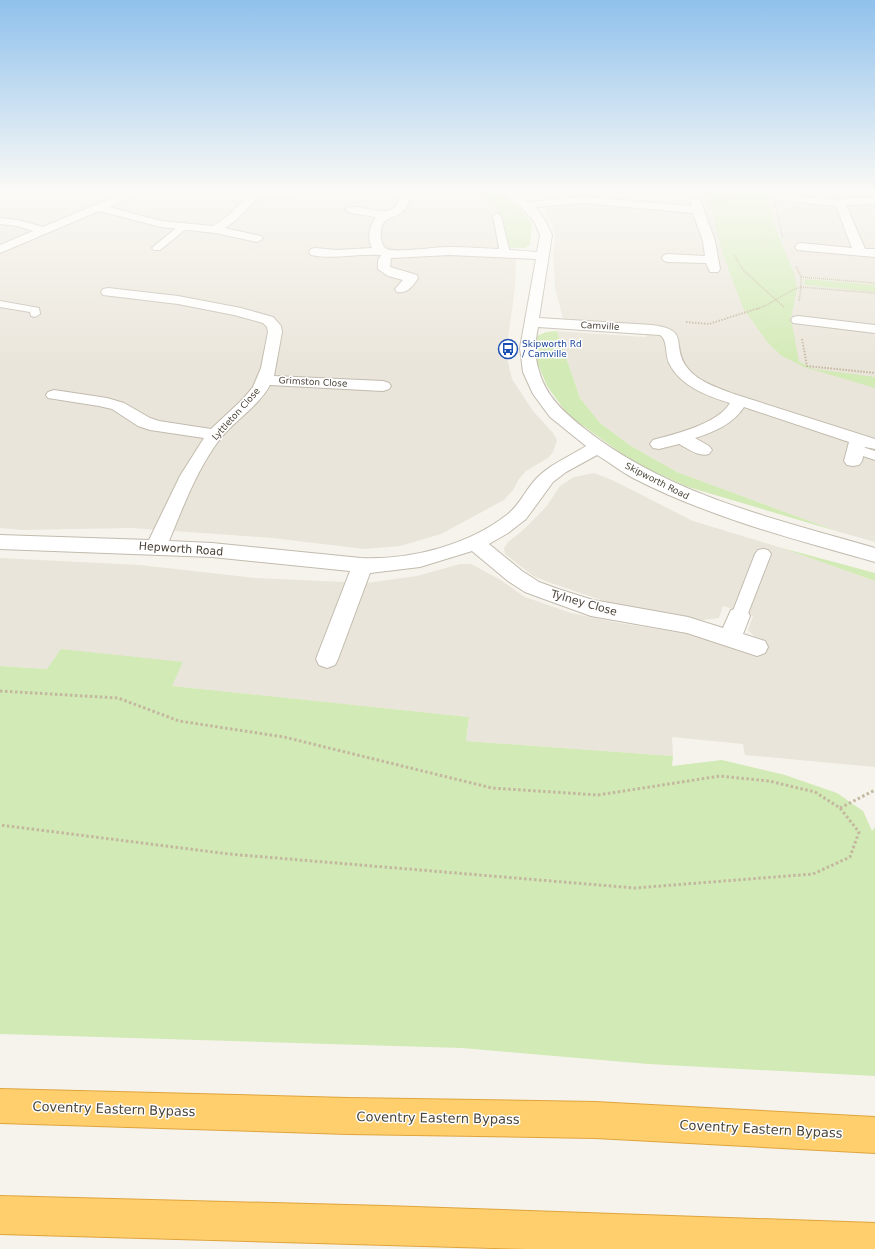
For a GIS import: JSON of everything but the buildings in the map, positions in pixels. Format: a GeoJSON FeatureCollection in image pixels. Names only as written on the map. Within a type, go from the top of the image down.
{"type":"FeatureCollection","features":[{"type":"Feature","properties":{"kind":"highway","name":"Coventry Eastern Bypass"},"geometry":{"type":"LineString","coordinates":[[0,1106],[348,1116],[595,1120],[875,1135]]}},
{"type":"Feature","properties":{"kind":"highway"},"geometry":{"type":"LineString","coordinates":[[0,1215],[393,1225],[875,1242]]}},
{"type":"Feature","properties":{"kind":"street"},"geometry":{"type":"LineString","coordinates":[[382,249],[385,252]]}},
{"type":"Feature","properties":{"kind":"street","name":"Skipworth Road"},"geometry":{"type":"LineString","coordinates":[[543,249],[527,348],[531,372],[541,394],[556,414],[597,447],[638,472],[694,498],[763,522],[875,555]]}},
{"type":"Feature","properties":{"kind":"street"},"geometry":{"type":"LineString","coordinates":[[668,258],[713,264],[710,249]]}},
{"type":"Feature","properties":{"kind":"street"},"geometry":{"type":"LineString","coordinates":[[828,249],[875,253]]}},
{"type":"Feature","properties":{"kind":"street"},"geometry":{"type":"LineString","coordinates":[[314,252],[337,254],[385,252],[395,254],[444,250],[542,256]]}},
{"type":"Feature","properties":{"kind":"street"},"geometry":{"type":"LineString","coordinates":[[385,252],[384,269],[392,273],[412,278],[402,289]]}},
{"type":"Feature","properties":{"kind":"street","name":"Lyttleton Close"},"geometry":{"type":"LineString","coordinates":[[112,298],[129,294],[211,306],[257,316],[268,320],[274,326],[275,332],[265,380],[258,392],[215,435],[195,465],[180,492],[156,547]]}},
{"type":"Feature","properties":{"kind":"street"},"geometry":{"type":"LineString","coordinates":[[798,320],[875,329]]}},
{"type":"Feature","properties":{"kind":"street","name":"Camville"},"geometry":{"type":"LineString","coordinates":[[532,322],[657,330],[669,327]]}},
{"type":"Feature","properties":{"kind":"street"},"geometry":{"type":"LineString","coordinates":[[669,327],[674,357],[679,367],[687,376],[712,390],[739,401],[773,411],[861,448]]}},
{"type":"Feature","properties":{"kind":"street","name":"Grimston Close"},"geometry":{"type":"LineString","coordinates":[[265,380],[359,392],[383,386]]}},
{"type":"Feature","properties":{"kind":"street"},"geometry":{"type":"LineString","coordinates":[[73,397],[85,384]]}},
{"type":"Feature","properties":{"kind":"street"},"geometry":{"type":"LineString","coordinates":[[54,395],[73,397],[118,406],[144,422],[156,426],[215,435]]}},
{"type":"Feature","properties":{"kind":"street"},"geometry":{"type":"LineString","coordinates":[[659,444],[682,438],[719,421],[732,412],[739,401]]}},
{"type":"Feature","properties":{"kind":"street"},"geometry":{"type":"LineString","coordinates":[[682,438],[703,450]]}},
{"type":"Feature","properties":{"kind":"street","name":"Hepworth Road"},"geometry":{"type":"LineString","coordinates":[[0,542],[212,550],[362,566],[409,562],[475,543],[497,531],[517,516],[531,501],[542,484],[555,472],[597,447]]}},
{"type":"Feature","properties":{"kind":"street","name":"Tylney Close"},"geometry":{"type":"LineString","coordinates":[[475,543],[515,576],[532,587],[591,608],[688,625],[757,647]]}},
{"type":"Feature","properties":{"kind":"street"},"geometry":{"type":"LineString","coordinates":[[327,659],[362,566]]}},
{"type":"Feature","properties":{"kind":"street"},"geometry":{"type":"LineString","coordinates":[[730,638],[739,616]]}},
{"type":"Feature","properties":{"kind":"lane"},"geometry":{"type":"LineString","coordinates":[[0,304],[35,310],[35,314]]}},
{"type":"Feature","properties":{"kind":"lane"},"geometry":{"type":"LineString","coordinates":[[861,448],[875,456]]}},
{"type":"Feature","properties":{"kind":"lane"},"geometry":{"type":"LineString","coordinates":[[739,616],[763,554]]}},
{"type":"Feature","properties":{"kind":"path"},"geometry":{"type":"LineString","coordinates":[[733,254],[743,270],[798,320]]}},
{"type":"Feature","properties":{"kind":"path"},"geometry":{"type":"LineString","coordinates":[[795,265],[801,277],[798,320],[807,366],[875,373]]}},
{"type":"Feature","properties":{"kind":"path"},"geometry":{"type":"LineString","coordinates":[[801,277],[875,283]]}},
{"type":"Feature","properties":{"kind":"path"},"geometry":{"type":"LineString","coordinates":[[669,327],[709,324],[753,311],[766,306],[801,287],[875,294]]}},
{"type":"Feature","properties":{"kind":"path"},"geometry":{"type":"LineString","coordinates":[[0,691],[118,698],[179,722],[284,737],[492,788],[598,795],[720,776],[769,781],[815,792],[840,808],[859,832],[850,857],[813,874],[635,888],[229,854],[0,825]]}},
{"type":"Feature","properties":{"kind":"path"},"geometry":{"type":"LineString","coordinates":[[840,808],[875,790]]}},
{"type":"Feature","properties":{"kind":"shaded area"},"geometry":{"type":"Polygon","coordinates":[[[0,249],[511,249],[516,261],[515,287],[506,354],[512,379],[533,411],[553,433],[557,440],[553,452],[548,458],[526,471],[504,500],[441,534],[400,546],[365,549],[272,538],[131,528],[22,530],[0,528],[0,249]]]}},
{"type":"Feature","properties":{"kind":"shaded area"},"geometry":{"type":"Polygon","coordinates":[[[553,249],[875,249],[875,542],[836,531],[677,472],[631,446],[600,423],[580,398],[557,331],[646,337],[647,326],[563,318],[555,288],[553,249]]]}},
{"type":"Feature","properties":{"kind":"shaded area"},"geometry":{"type":"Polygon","coordinates":[[[594,473],[612,480],[693,521],[782,548],[875,581],[875,767],[745,755],[743,744],[672,737],[673,756],[466,741],[469,717],[171,686],[183,662],[48,669],[0,666],[0,558],[140,565],[255,578],[366,583],[417,576],[460,564],[471,564],[499,579],[525,597],[571,613],[619,623],[690,634],[757,657],[763,640],[755,637],[748,630],[753,616],[723,606],[719,618],[702,620],[610,603],[533,576],[505,554],[504,548],[508,542],[521,532],[546,507],[560,486],[574,477],[594,473]]]}},
{"type":"Feature","properties":{"kind":"green space"},"geometry":{"type":"Polygon","coordinates":[[[722,249],[784,249],[794,273],[797,289],[791,318],[799,362],[814,369],[875,377],[875,388],[804,367],[782,356],[768,343],[743,308],[722,249]]]}},
{"type":"Feature","properties":{"kind":"green space"},"geometry":{"type":"Polygon","coordinates":[[[805,279],[875,285],[875,292],[804,285],[805,279]]]}},
{"type":"Feature","properties":{"kind":"green space"},"geometry":{"type":"Polygon","coordinates":[[[557,331],[580,398],[600,423],[631,446],[677,472],[836,531],[688,487],[635,463],[568,415],[547,386],[535,357],[537,336],[546,332],[557,331]]]}},
{"type":"Feature","properties":{"kind":"green space"},"geometry":{"type":"Polygon","coordinates":[[[782,548],[875,573],[875,581],[782,548]]]}},
{"type":"Feature","properties":{"kind":"green space"},"geometry":{"type":"Polygon","coordinates":[[[61,649],[183,662],[172,686],[469,717],[466,741],[673,756],[672,766],[722,760],[785,775],[837,793],[863,811],[872,831],[875,827],[875,1076],[648,1064],[462,1048],[0,1034],[0,666],[47,669],[61,649]]]}},
{"type":"Feature","properties":{"kind":"place","name":"Skipworth Rd / Camville"},"geometry":{"type":"Point","coordinates":[508,349]}}]}
